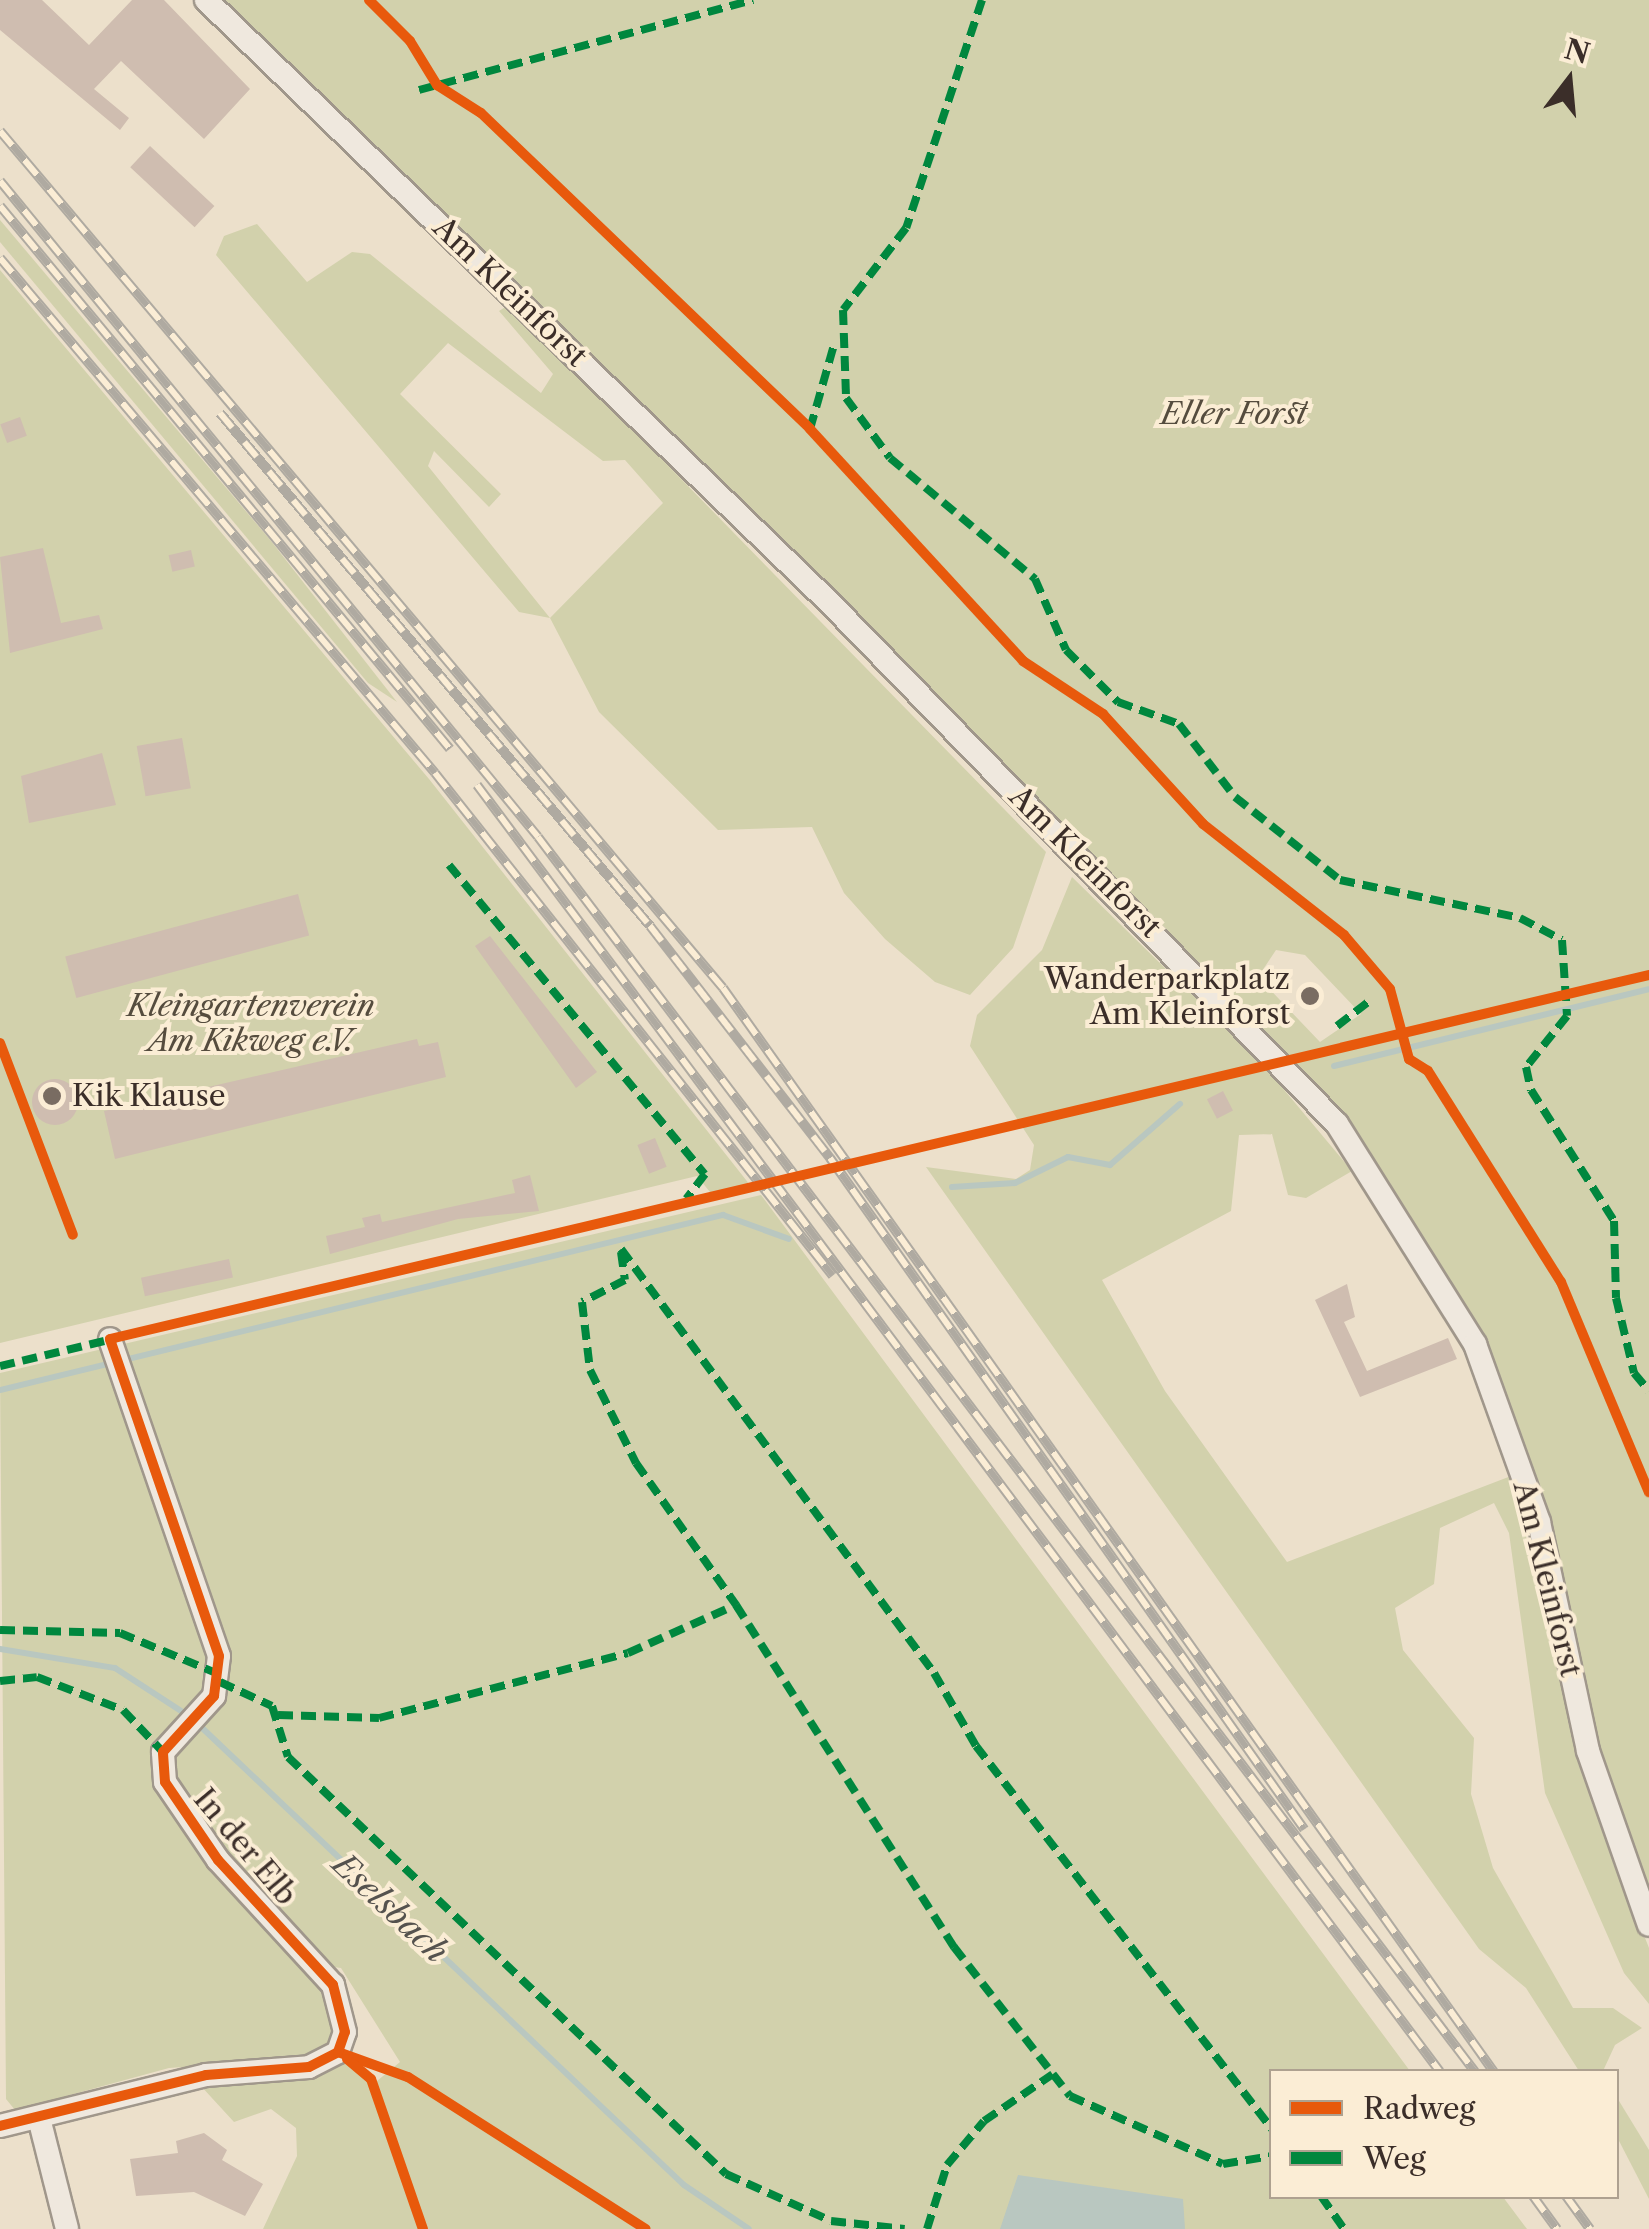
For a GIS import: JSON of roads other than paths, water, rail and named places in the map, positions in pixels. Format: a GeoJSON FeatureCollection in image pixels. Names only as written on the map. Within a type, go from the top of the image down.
{"type":"FeatureCollection","features":[{"type":"Feature","properties":{"kind":"street","name":"Am Kleinforst"},"geometry":{"type":"LineString","coordinates":[[206,0],[816,589],[1336,1124],[1475,1344],[1539,1522],[1588,1751],[1649,1924]]}},
{"type":"Feature","properties":{"kind":"street","name":"In der Elb"},"geometry":{"type":"LineString","coordinates":[[0,2126],[40,2122],[94,2097],[308,2067],[343,2044],[346,2020],[332,1986],[175,1805],[162,1764],[174,1739],[210,1702],[219,1656],[114,1353]]}},
{"type":"Feature","properties":{"kind":"street"},"geometry":{"type":"LineString","coordinates":[[40,2122],[67,2229]]}},
{"type":"Feature","properties":{"kind":"waterway"},"geometry":{"type":"LineString","coordinates":[[1334,1066],[1649,989]]}},
{"type":"Feature","properties":{"kind":"waterway"},"geometry":{"type":"LineString","coordinates":[[952,1187],[1015,1183],[1068,1157],[1110,1165],[1180,1104]]}},
{"type":"Feature","properties":{"kind":"waterway"},"geometry":{"type":"LineString","coordinates":[[0,1390],[723,1215],[789,1239]]}},
{"type":"Feature","properties":{"kind":"waterway","name":"Eselsbach"},"geometry":{"type":"LineString","coordinates":[[0,1649],[115,1668],[189,1716]]}},
{"type":"Feature","properties":{"kind":"waterway","name":"Eselsbach"},"geometry":{"type":"LineString","coordinates":[[198,1724],[684,2185],[749,2229]]}},
{"type":"Feature","properties":{"kind":"railway"},"geometry":{"type":"LineString","coordinates":[[0,131],[723,988],[1492,2069]]}},
{"type":"Feature","properties":{"kind":"railway"},"geometry":{"type":"LineString","coordinates":[[0,181],[538,837],[1473,2069]]}},
{"type":"Feature","properties":{"kind":"railway"},"geometry":{"type":"LineString","coordinates":[[0,206],[450,749]]}},
{"type":"Feature","properties":{"kind":"railway"},"geometry":{"type":"LineString","coordinates":[[0,258],[435,773],[833,1276]]}},
{"type":"Feature","properties":{"kind":"railway"},"geometry":{"type":"LineString","coordinates":[[220,413],[650,926],[830,1158],[1304,1829]]}},
{"type":"Feature","properties":{"kind":"railway"},"geometry":{"type":"LineString","coordinates":[[477,785],[1438,2069]]}},
{"type":"Feature","properties":{"kind":"railway"},"geometry":{"type":"LineString","coordinates":[[1535,2199],[1557,2229]]}},
{"type":"Feature","properties":{"kind":"railway"},"geometry":{"type":"LineString","coordinates":[[1568,2199],[1590,2229]]}},
{"type":"Feature","properties":{"kind":"place","name":"Wanderparkplatz Am Kleinforst"},"geometry":{"type":"Point","coordinates":[1310,996]}},
{"type":"Feature","properties":{"kind":"place","name":"Kik Klause"},"geometry":{"type":"Point","coordinates":[52,1096]}},
{"type":"Feature","properties":{"kind":"park label","name":"Eller Forst"},"geometry":{"type":"Point","coordinates":[1234,414]}},
{"type":"Feature","properties":{"kind":"park label","name":"Kleingartenverein Am Kikweg e.V."},"geometry":{"type":"Point","coordinates":[251,1023]}}]}
